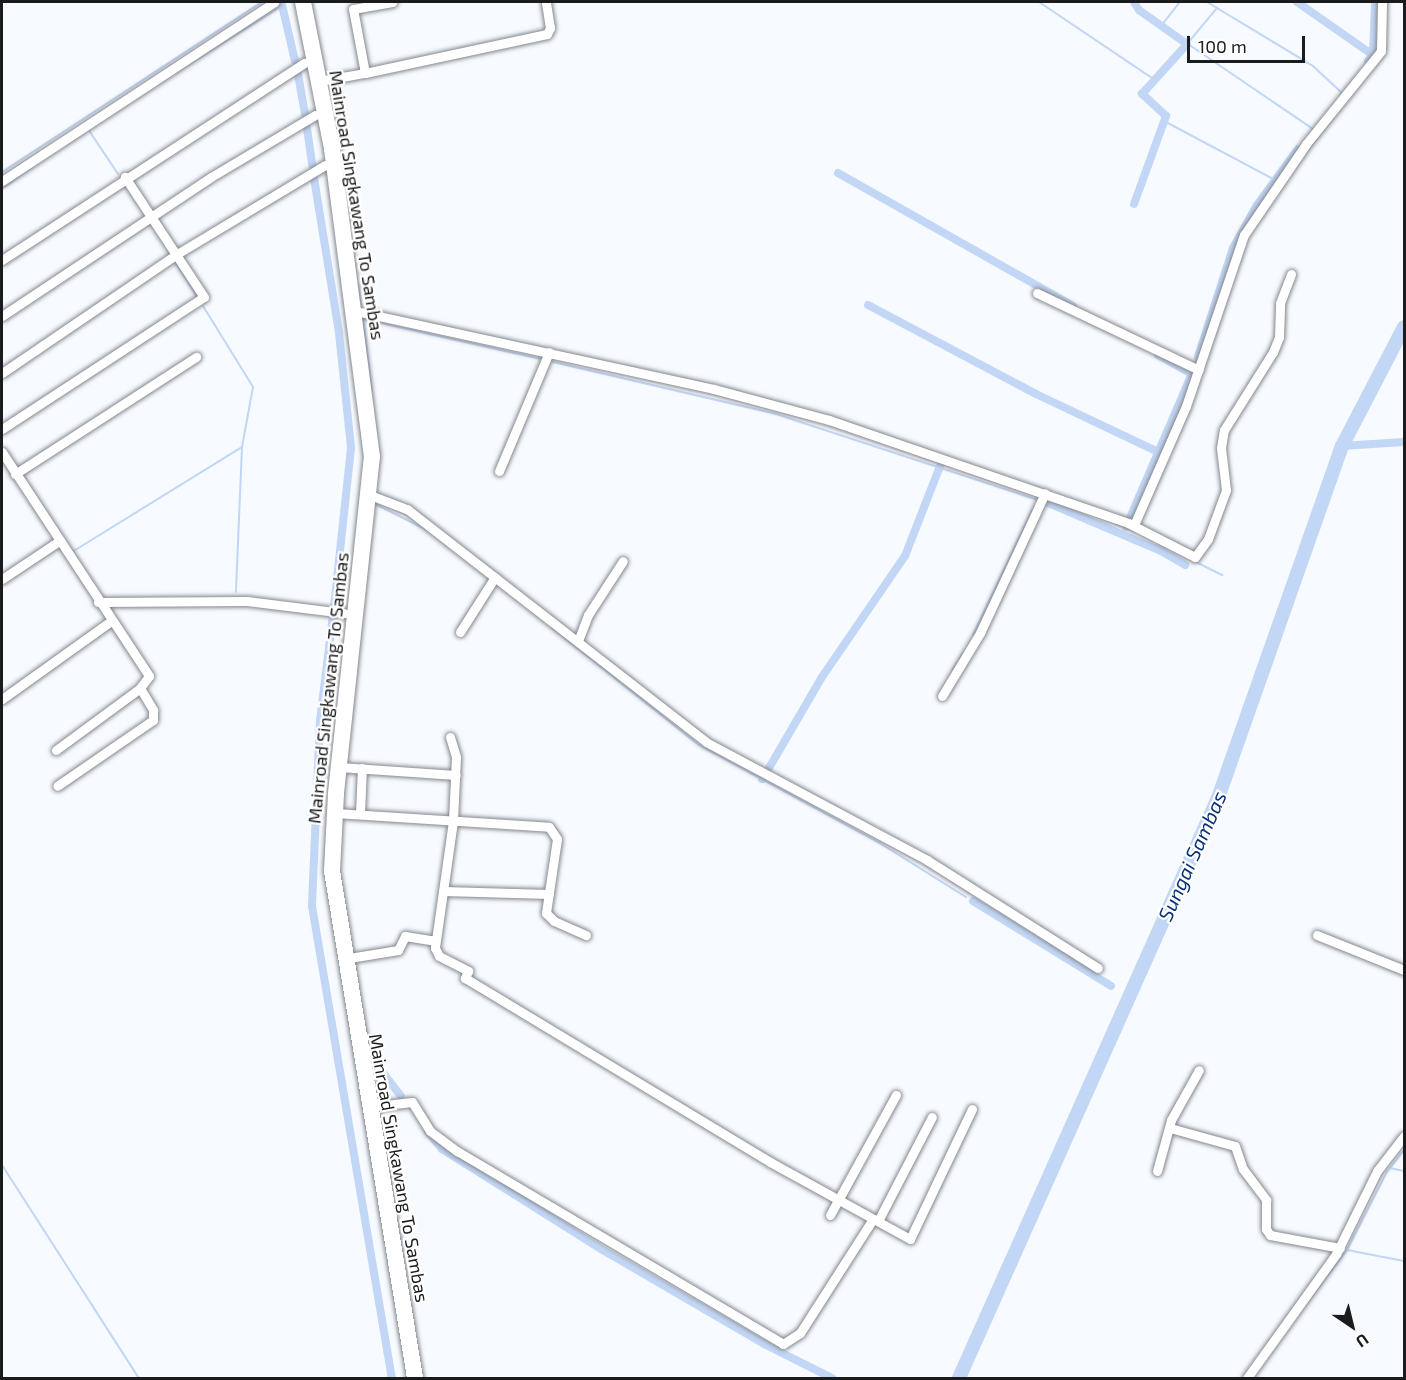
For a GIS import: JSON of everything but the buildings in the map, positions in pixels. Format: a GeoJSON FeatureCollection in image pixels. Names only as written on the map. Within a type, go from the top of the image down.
{"type":"FeatureCollection","features":[{"type":"Feature","properties":{"kind":"highway","name":"Mainroad Singkawang To Sambas"},"geometry":{"type":"LineString","coordinates":[[292,2],[325,165],[371,443],[370,495],[345,658],[321,865],[357,1069],[404,1378]]}},
{"type":"Feature","properties":{"kind":"highway","name":"Mainroad Singkawang To Sambas"},"geometry":{"type":"LineString","coordinates":[[303,2],[319,81],[356,311],[362,463],[344,613],[345,658],[332,872],[357,1069],[368,1107],[415,1378]]}},
{"type":"Feature","properties":{"kind":"street"},"geometry":{"type":"LineString","coordinates":[[2,181],[275,2]]}},
{"type":"Feature","properties":{"kind":"street"},"geometry":{"type":"LineString","coordinates":[[365,74],[351,5],[392,2]]}},
{"type":"Feature","properties":{"kind":"street"},"geometry":{"type":"LineString","coordinates":[[319,81],[365,74],[547,34],[550,28],[546,2]]}},
{"type":"Feature","properties":{"kind":"street"},"geometry":{"type":"LineString","coordinates":[[1134,525],[1199,370],[1244,235],[1306,144],[1381,51],[1382,2]]}},
{"type":"Feature","properties":{"kind":"street"},"geometry":{"type":"LineString","coordinates":[[2,260],[125,177],[304,63]]}},
{"type":"Feature","properties":{"kind":"street"},"geometry":{"type":"LineString","coordinates":[[2,316],[151,216],[315,115]]}},
{"type":"Feature","properties":{"kind":"street"},"geometry":{"type":"LineString","coordinates":[[2,373],[177,254],[325,165]]}},
{"type":"Feature","properties":{"kind":"street"},"geometry":{"type":"LineString","coordinates":[[2,429],[204,297],[125,177]]}},
{"type":"Feature","properties":{"kind":"street"},"geometry":{"type":"LineString","coordinates":[[356,311],[549,352],[829,420],[1134,525],[1192,557],[1200,553],[1214,526],[1227,482],[1221,448],[1224,430],[1275,347],[1280,303],[1291,274]]}},
{"type":"Feature","properties":{"kind":"street"},"geometry":{"type":"LineString","coordinates":[[1037,293],[1199,370]]}},
{"type":"Feature","properties":{"kind":"street"},"geometry":{"type":"LineString","coordinates":[[499,471],[549,352]]}},
{"type":"Feature","properties":{"kind":"street"},"geometry":{"type":"LineString","coordinates":[[15,474],[196,357]]}},
{"type":"Feature","properties":{"kind":"street"},"geometry":{"type":"LineString","coordinates":[[2,452],[98,602],[149,676],[140,688],[56,750]]}},
{"type":"Feature","properties":{"kind":"street"},"geometry":{"type":"LineString","coordinates":[[942,696],[980,633],[1045,493]]}},
{"type":"Feature","properties":{"kind":"street"},"geometry":{"type":"LineString","coordinates":[[370,495],[407,509],[706,742],[927,860],[1098,968]]}},
{"type":"Feature","properties":{"kind":"street"},"geometry":{"type":"LineString","coordinates":[[2,579],[59,541]]}},
{"type":"Feature","properties":{"kind":"street"},"geometry":{"type":"LineString","coordinates":[[578,641],[588,615],[623,561]]}},
{"type":"Feature","properties":{"kind":"street"},"geometry":{"type":"LineString","coordinates":[[460,632],[495,577]]}},
{"type":"Feature","properties":{"kind":"street"},"geometry":{"type":"LineString","coordinates":[[98,602],[247,601],[344,613]]}},
{"type":"Feature","properties":{"kind":"street"},"geometry":{"type":"LineString","coordinates":[[2,699],[111,621]]}},
{"type":"Feature","properties":{"kind":"street"},"geometry":{"type":"LineString","coordinates":[[57,786],[153,720],[155,715],[140,688]]}},
{"type":"Feature","properties":{"kind":"street"},"geometry":{"type":"LineString","coordinates":[[450,737],[456,775],[453,821],[435,941],[439,956],[468,971],[465,978],[839,1200],[910,1239],[972,1109]]}},
{"type":"Feature","properties":{"kind":"street"},"geometry":{"type":"LineString","coordinates":[[339,767],[456,775]]}},
{"type":"Feature","properties":{"kind":"street"},"geometry":{"type":"LineString","coordinates":[[360,813],[362,768]]}},
{"type":"Feature","properties":{"kind":"street"},"geometry":{"type":"LineString","coordinates":[[334,813],[540,825],[553,829],[557,839],[547,916],[586,935]]}},
{"type":"Feature","properties":{"kind":"street"},"geometry":{"type":"LineString","coordinates":[[443,891],[549,894]]}},
{"type":"Feature","properties":{"kind":"street"},"geometry":{"type":"LineString","coordinates":[[1317,935],[1404,969]]}},
{"type":"Feature","properties":{"kind":"street"},"geometry":{"type":"LineString","coordinates":[[343,959],[398,950],[405,936],[435,941]]}},
{"type":"Feature","properties":{"kind":"street"},"geometry":{"type":"LineString","coordinates":[[1157,1171],[1170,1128],[1199,1070]]}},
{"type":"Feature","properties":{"kind":"street"},"geometry":{"type":"LineString","coordinates":[[830,1215],[896,1095]]}},
{"type":"Feature","properties":{"kind":"street"},"geometry":{"type":"LineString","coordinates":[[368,1107],[412,1102],[430,1131],[476,1163],[783,1344],[800,1333],[875,1220],[932,1117]]}},
{"type":"Feature","properties":{"kind":"street"},"geometry":{"type":"LineString","coordinates":[[1170,1128],[1235,1146],[1243,1169],[1266,1200],[1266,1229],[1270,1235],[1340,1248]]}},
{"type":"Feature","properties":{"kind":"street"},"geometry":{"type":"LineString","coordinates":[[1247,1378],[1340,1248],[1377,1171],[1404,1136]]}},
{"type":"Feature","properties":{"kind":"waterway"},"geometry":{"type":"LineString","coordinates":[[2,172],[262,2]]}},
{"type":"Feature","properties":{"kind":"waterway"},"geometry":{"type":"LineString","coordinates":[[1039,2],[1155,80]]}},
{"type":"Feature","properties":{"kind":"waterway"},"geometry":{"type":"LineString","coordinates":[[1134,2],[1139,10],[1187,44],[1142,94],[1166,116],[1134,204]]}},
{"type":"Feature","properties":{"kind":"waterway"},"geometry":{"type":"LineString","coordinates":[[1161,26],[1180,2]]}},
{"type":"Feature","properties":{"kind":"waterway"},"geometry":{"type":"LineString","coordinates":[[1207,2],[1313,66],[1342,93]]}},
{"type":"Feature","properties":{"kind":"waterway"},"geometry":{"type":"LineString","coordinates":[[1297,2],[1373,55]]}},
{"type":"Feature","properties":{"kind":"waterway"},"geometry":{"type":"LineString","coordinates":[[1368,61],[1373,55],[1375,2]]}},
{"type":"Feature","properties":{"kind":"waterway"},"geometry":{"type":"LineString","coordinates":[[282,5],[295,61]]}},
{"type":"Feature","properties":{"kind":"waterway"},"geometry":{"type":"LineString","coordinates":[[158,84],[282,6]]}},
{"type":"Feature","properties":{"kind":"waterway"},"geometry":{"type":"LineString","coordinates":[[1187,44],[1217,8]]}},
{"type":"Feature","properties":{"kind":"waterway"},"geometry":{"type":"LineString","coordinates":[[1185,42],[1313,129]]}},
{"type":"Feature","properties":{"kind":"waterway"},"geometry":{"type":"LineString","coordinates":[[298,74],[305,114]]}},
{"type":"Feature","properties":{"kind":"waterway"},"geometry":{"type":"LineString","coordinates":[[1302,158],[1344,104]]}},
{"type":"Feature","properties":{"kind":"waterway"},"geometry":{"type":"LineString","coordinates":[[1164,121],[1275,180]]}},
{"type":"Feature","properties":{"kind":"waterway"},"geometry":{"type":"LineString","coordinates":[[307,128],[312,165]]}},
{"type":"Feature","properties":{"kind":"waterway"},"geometry":{"type":"LineString","coordinates":[[88,129],[118,174]]}},
{"type":"Feature","properties":{"kind":"waterway"},"geometry":{"type":"LineString","coordinates":[[1198,357],[1233,248],[1257,205],[1298,149]]}},
{"type":"Feature","properties":{"kind":"waterway"},"geometry":{"type":"LineString","coordinates":[[2,189],[50,154]]}},
{"type":"Feature","properties":{"kind":"waterway"},"geometry":{"type":"LineString","coordinates":[[838,173],[1073,306]]}},
{"type":"Feature","properties":{"kind":"waterway"},"geometry":{"type":"LineString","coordinates":[[314,178],[339,333],[351,448],[334,606]]}},
{"type":"Feature","properties":{"kind":"waterway"},"geometry":{"type":"LineString","coordinates":[[176,263],[196,295]]}},
{"type":"Feature","properties":{"kind":"waterway"},"geometry":{"type":"LineString","coordinates":[[358,284],[361,305]]}},
{"type":"Feature","properties":{"kind":"waterway"},"geometry":{"type":"LineString","coordinates":[[868,305],[1036,394],[1158,452]]}},
{"type":"Feature","properties":{"kind":"waterway"},"geometry":{"type":"LineString","coordinates":[[203,306],[253,387],[242,447]]}},
{"type":"Feature","properties":{"kind":"waterway"},"geometry":{"type":"LineString","coordinates":[[372,391],[363,319],[540,359]]}},
{"type":"Feature","properties":{"kind":"waterway","name":"Sungai Sambas"},"geometry":{"type":"LineString","coordinates":[[959,1378],[1218,798],[1342,446],[1404,327]]}},
{"type":"Feature","properties":{"kind":"waterway"},"geometry":{"type":"LineString","coordinates":[[1126,527],[1192,374],[1158,355]]}},
{"type":"Feature","properties":{"kind":"waterway"},"geometry":{"type":"LineString","coordinates":[[553,362],[776,414],[1035,499]]}},
{"type":"Feature","properties":{"kind":"waterway"},"geometry":{"type":"LineString","coordinates":[[1342,446],[1404,442]]}},
{"type":"Feature","properties":{"kind":"waterway"},"geometry":{"type":"LineString","coordinates":[[72,552],[242,447],[236,592]]}},
{"type":"Feature","properties":{"kind":"waterway"},"geometry":{"type":"LineString","coordinates":[[769,768],[822,677],[905,556],[940,466]]}},
{"type":"Feature","properties":{"kind":"waterway"},"geometry":{"type":"LineString","coordinates":[[1048,503],[1161,551],[1185,565]]}},
{"type":"Feature","properties":{"kind":"waterway"},"geometry":{"type":"LineString","coordinates":[[375,504],[429,531]]}},
{"type":"Feature","properties":{"kind":"waterway"},"geometry":{"type":"LineString","coordinates":[[973,635],[1032,510]]}},
{"type":"Feature","properties":{"kind":"waterway"},"geometry":{"type":"LineString","coordinates":[[1114,523],[1134,531]]}},
{"type":"Feature","properties":{"kind":"waterway"},"geometry":{"type":"LineString","coordinates":[[1158,543],[1222,575]]}},
{"type":"Feature","properties":{"kind":"waterway"},"geometry":{"type":"LineString","coordinates":[[333,615],[320,721],[312,906],[392,1378]]}},
{"type":"Feature","properties":{"kind":"waterway"},"geometry":{"type":"LineString","coordinates":[[551,627],[699,745],[878,842],[966,897]]}},
{"type":"Feature","properties":{"kind":"waterway"},"geometry":{"type":"LineString","coordinates":[[952,670],[963,653]]}},
{"type":"Feature","properties":{"kind":"waterway"},"geometry":{"type":"LineString","coordinates":[[973,901],[1111,986]]}},
{"type":"Feature","properties":{"kind":"waterway"},"geometry":{"type":"LineString","coordinates":[[365,1050],[401,1096]]}},
{"type":"Feature","properties":{"kind":"waterway"},"geometry":{"type":"LineString","coordinates":[[428,1132],[442,1149],[601,1249],[766,1345],[832,1378]]}},
{"type":"Feature","properties":{"kind":"waterway"},"geometry":{"type":"LineString","coordinates":[[1300,1312],[1347,1250],[1387,1172],[1404,1150]]}},
{"type":"Feature","properties":{"kind":"waterway"},"geometry":{"type":"LineString","coordinates":[[2,1165],[139,1378]]}},
{"type":"Feature","properties":{"kind":"waterway"},"geometry":{"type":"LineString","coordinates":[[1390,1168],[1404,1171]]}},
{"type":"Feature","properties":{"kind":"waterway"},"geometry":{"type":"LineString","coordinates":[[1347,1250],[1404,1261]]}}]}
